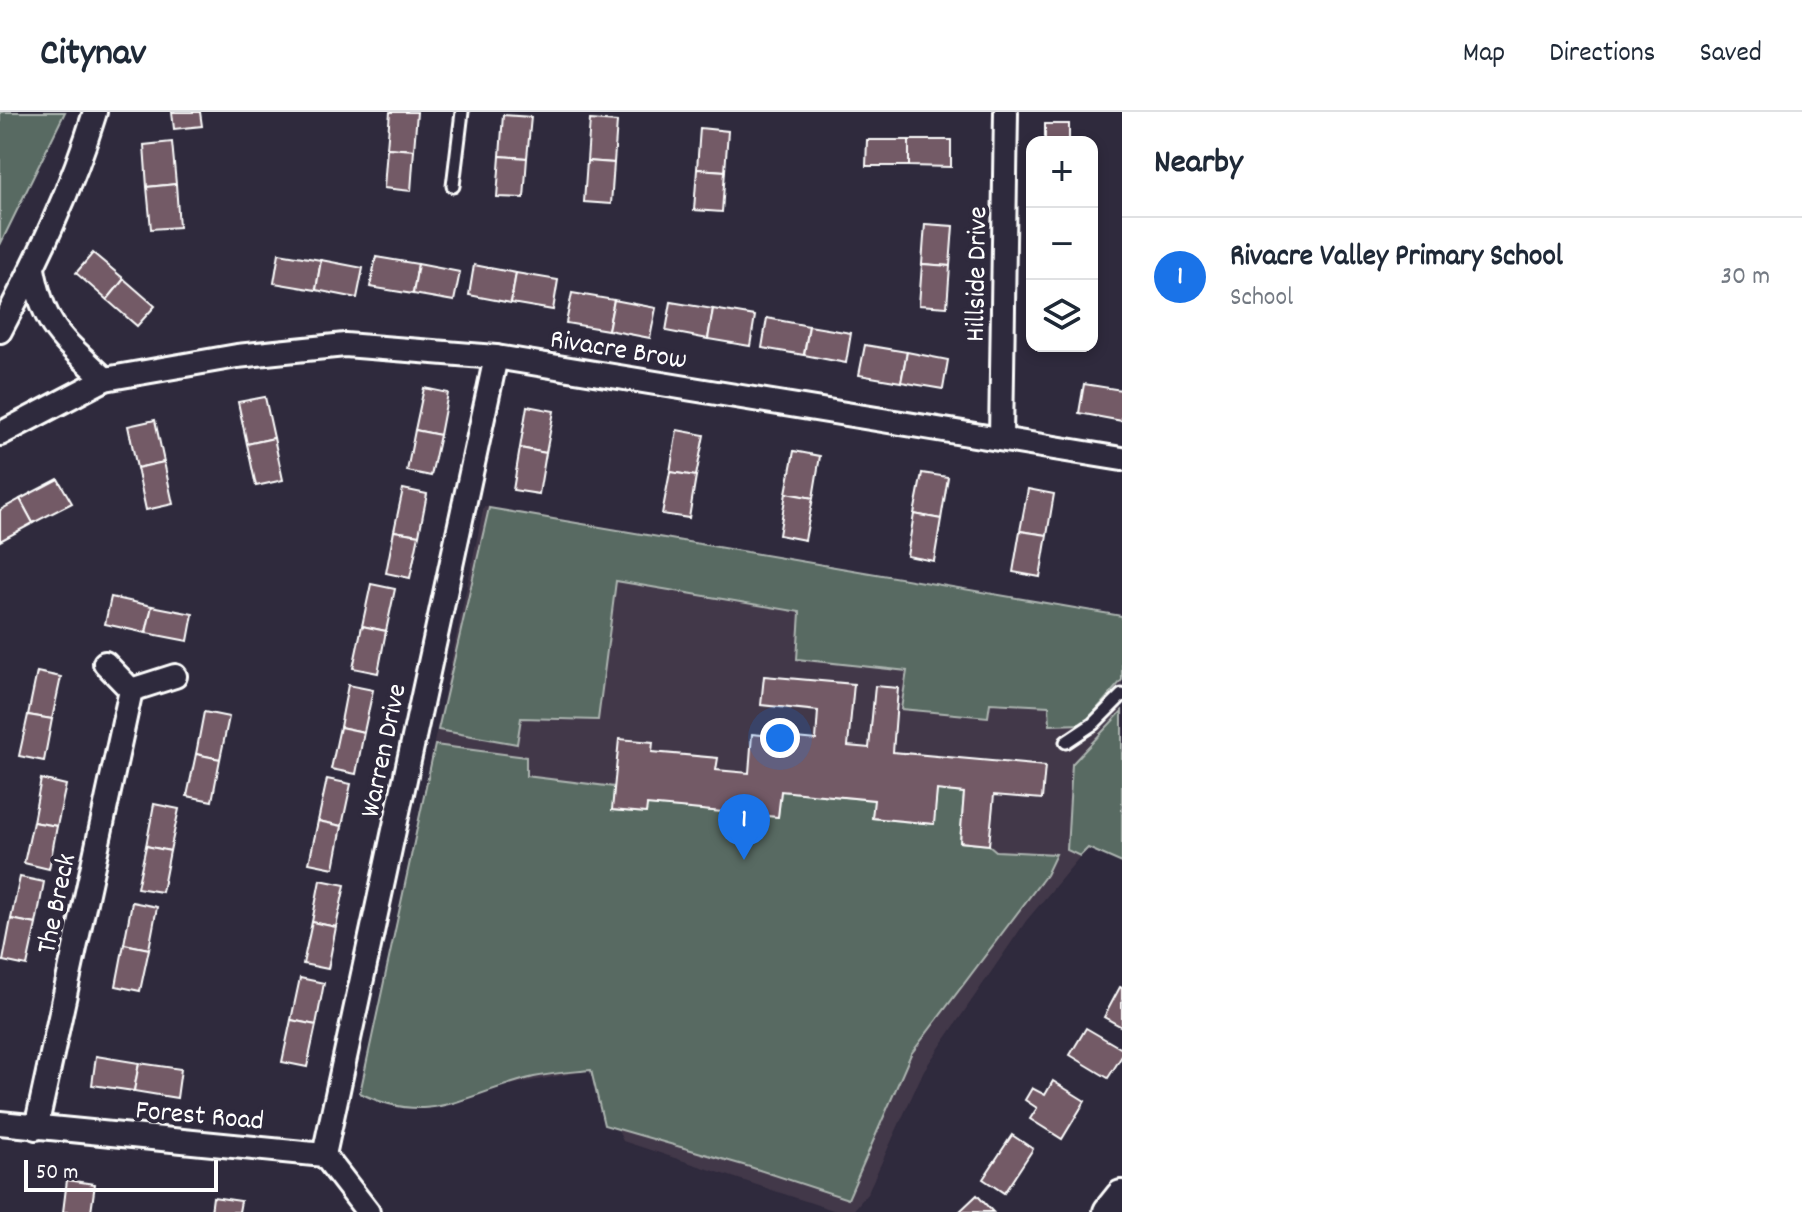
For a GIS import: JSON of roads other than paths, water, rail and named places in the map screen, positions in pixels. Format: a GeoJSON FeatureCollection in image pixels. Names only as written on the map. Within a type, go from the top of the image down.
{"type":"FeatureCollection","features":[{"type":"Feature","properties":{"kind":"main road"},"geometry":{"type":"LineString","coordinates":[[1110,1212],[1122,1197]]}},
{"type":"Feature","properties":{"kind":"street"},"geometry":{"type":"LineString","coordinates":[[0,331],[33,269],[84,149],[95,112]]}},
{"type":"Feature","properties":{"kind":"street","name":"Hillside Drive"},"geometry":{"type":"LineString","coordinates":[[1001,438],[1006,112]]}},
{"type":"Feature","properties":{"kind":"street"},"geometry":{"type":"LineString","coordinates":[[33,269],[38,298],[52,328],[105,379]]}},
{"type":"Feature","properties":{"kind":"street","name":"Rivacre Brow"},"geometry":{"type":"LineString","coordinates":[[0,434],[105,379],[237,356],[345,345],[496,357],[1122,459]]}},
{"type":"Feature","properties":{"kind":"street","name":"Warren Drive"},"geometry":{"type":"LineString","coordinates":[[324,1155],[496,357]]}},
{"type":"Feature","properties":{"kind":"street"},"geometry":{"type":"LineString","coordinates":[[105,663],[131,690],[175,676]]}},
{"type":"Feature","properties":{"kind":"street","name":"The Breck"},"geometry":{"type":"LineString","coordinates":[[36,1128],[131,690]]}},
{"type":"Feature","properties":{"kind":"street","name":"Forest Road"},"geometry":{"type":"LineString","coordinates":[[0,1123],[324,1155]]}},
{"type":"Feature","properties":{"kind":"street"},"geometry":{"type":"LineString","coordinates":[[324,1155],[368,1212]]}},
{"type":"Feature","properties":{"kind":"lane"},"geometry":{"type":"LineString","coordinates":[[453,186],[462,112]]}},
{"type":"Feature","properties":{"kind":"lane"},"geometry":{"type":"LineString","coordinates":[[1066,742],[1093,724],[1122,695]]}},
{"type":"Feature","properties":{"kind":"place","name":"Rivacre Valley Primary School"},"geometry":{"type":"Point","coordinates":[744,860]}}]}
